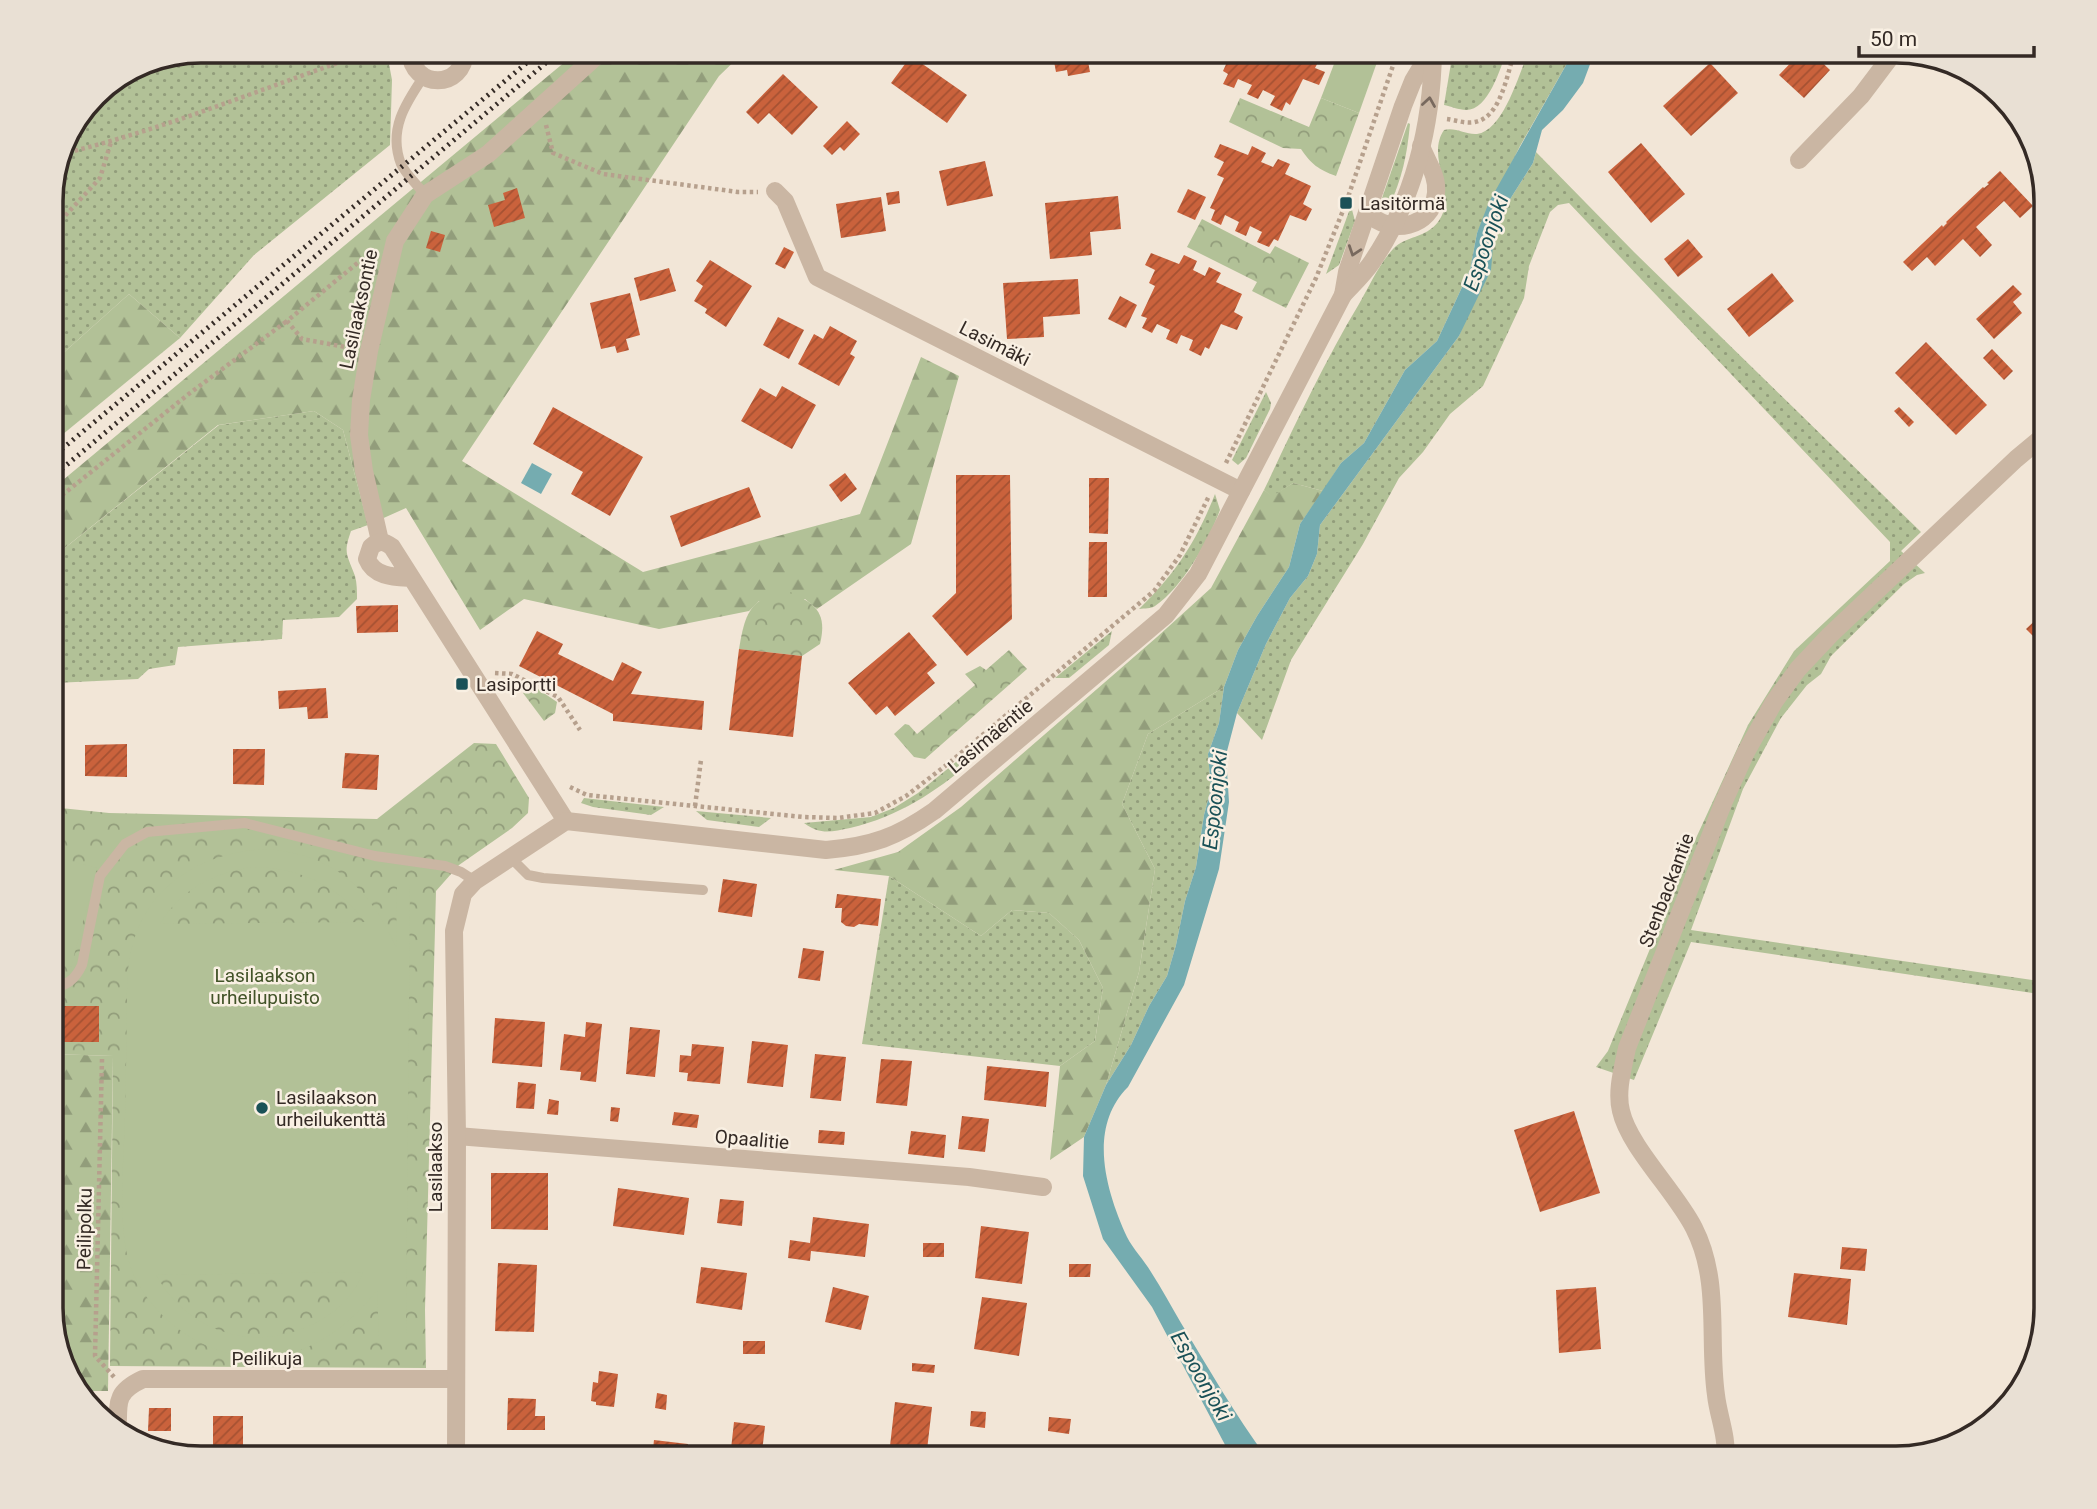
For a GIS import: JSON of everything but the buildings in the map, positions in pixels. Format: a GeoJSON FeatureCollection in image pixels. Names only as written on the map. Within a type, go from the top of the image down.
{"type":"FeatureCollection","features":[{"type":"Feature","properties":{"kind":"street"},"geometry":{"type":"LineString","coordinates":[[412,63],[424,76],[436,80],[452,76],[463,63]]}},
{"type":"Feature","properties":{"kind":"street","name":"Lasilaaksontie"},"geometry":{"type":"LineString","coordinates":[[380,541],[359,435],[361,400],[369,351],[394,241],[425,195],[488,154],[589,63]]}},
{"type":"Feature","properties":{"kind":"street","name":"Lasimäentie"},"geometry":{"type":"LineString","coordinates":[[1343,295],[1347,272],[1403,106],[1413,81],[1424,63]]}},
{"type":"Feature","properties":{"kind":"street","name":"Lasimäentie"},"geometry":{"type":"LineString","coordinates":[[566,821],[826,850],[884,841],[909,829],[934,811],[1166,615],[1198,574],[1343,295],[1372,262],[1407,196],[1416,172],[1433,80],[1432,63]]}},
{"type":"Feature","properties":{"kind":"street"},"geometry":{"type":"LineString","coordinates":[[1799,160],[1861,96],[1886,63]]}},
{"type":"Feature","properties":{"kind":"street"},"geometry":{"type":"LineString","coordinates":[[1368,213],[1381,224],[1391,226],[1403,227],[1422,219],[1436,196],[1436,180],[1421,145]]}},
{"type":"Feature","properties":{"kind":"street","name":"Lasimäki"},"geometry":{"type":"LineString","coordinates":[[775,191],[785,201],[817,276],[1241,491]]}},
{"type":"Feature","properties":{"kind":"street","name":"Stenbackantie"},"geometry":{"type":"LineString","coordinates":[[1725,1446],[1715,1394],[1712,1282],[1704,1251],[1694,1228],[1634,1141],[1620,1111],[1620,1086],[1628,1048],[1724,800],[1746,752],[1774,702],[1798,669],[1830,635],[2034,445]]}},
{"type":"Feature","properties":{"kind":"street"},"geometry":{"type":"LineString","coordinates":[[411,578],[382,574],[370,566],[368,552],[371,547],[380,541],[391,547],[411,578],[566,821],[475,881]]}},
{"type":"Feature","properties":{"kind":"street","name":"Lasilaakso"},"geometry":{"type":"LineString","coordinates":[[456,1446],[457,1136],[454,931],[463,894],[475,881]]}},
{"type":"Feature","properties":{"kind":"street","name":"Opaalitie"},"geometry":{"type":"LineString","coordinates":[[457,1136],[969,1177],[1043,1187]]}},
{"type":"Feature","properties":{"kind":"street","name":"Peilikuja"},"geometry":{"type":"LineString","coordinates":[[126,1387],[143,1379],[454,1379]]}},
{"type":"Feature","properties":{"kind":"street"},"geometry":{"type":"LineString","coordinates":[[118,1418],[118,1404],[126,1387]]}},
{"type":"Feature","properties":{"kind":"lane"},"geometry":{"type":"LineString","coordinates":[[424,76],[399,117],[396,140],[402,166],[425,195]]}},
{"type":"Feature","properties":{"kind":"lane"},"geometry":{"type":"LineString","coordinates":[[63,986],[76,977],[82,965],[100,876],[125,844],[147,832],[245,823],[375,856],[445,866],[475,881]]}},
{"type":"Feature","properties":{"kind":"lane"},"geometry":{"type":"LineString","coordinates":[[510,857],[528,875],[543,878],[703,890]]}},
{"type":"Feature","properties":{"kind":"path"},"geometry":{"type":"LineString","coordinates":[[73,151],[111,142],[338,63]]}},
{"type":"Feature","properties":{"kind":"path"},"geometry":{"type":"LineString","coordinates":[[574,791],[587,795],[803,817],[838,818],[875,813],[906,796],[949,763],[1154,590],[1180,555],[1317,278],[1394,63]]}},
{"type":"Feature","properties":{"kind":"path"},"geometry":{"type":"LineString","coordinates":[[1437,117],[1473,122],[1484,119],[1493,111],[1511,63]]}},
{"type":"Feature","properties":{"kind":"path"},"geometry":{"type":"LineString","coordinates":[[542,107],[553,153],[603,174],[738,192],[775,191]]}},
{"type":"Feature","properties":{"kind":"path"},"geometry":{"type":"LineString","coordinates":[[63,218],[100,178],[111,142]]}},
{"type":"Feature","properties":{"kind":"path"},"geometry":{"type":"LineString","coordinates":[[63,494],[374,250],[394,241]]}},
{"type":"Feature","properties":{"kind":"path"},"geometry":{"type":"LineString","coordinates":[[287,321],[302,339],[369,351]]}},
{"type":"Feature","properties":{"kind":"path"},"geometry":{"type":"LineString","coordinates":[[491,673],[512,674],[558,697],[580,730]]}},
{"type":"Feature","properties":{"kind":"path"},"geometry":{"type":"LineString","coordinates":[[695,806],[701,760]]}},
{"type":"Feature","properties":{"kind":"path","name":"Peilipolku"},"geometry":{"type":"LineString","coordinates":[[102,1059],[95,1356],[108,1373],[126,1387]]}},
{"type":"Feature","properties":{"kind":"green space"},"geometry":{"type":"Polygon","coordinates":[[[564,63],[733,63],[719,76],[462,461],[643,572],[860,514],[921,357],[959,376],[911,544],[817,609],[805,599],[759,601],[749,611],[659,629],[524,599],[480,630],[406,508],[368,525],[343,430],[314,411],[218,425],[63,549],[63,480],[564,63]]]}},
{"type":"Feature","properties":{"kind":"green space"},"geometry":{"type":"Polygon","coordinates":[[[1334,63],[1377,63],[1359,113],[1321,98],[1334,63]]]}},
{"type":"Feature","properties":{"kind":"green space"},"geometry":{"type":"Polygon","coordinates":[[[1451,63],[1502,63],[1492,87],[1481,103],[1466,110],[1444,105],[1451,63]]]}},
{"type":"Feature","properties":{"kind":"green space"},"geometry":{"type":"Polygon","coordinates":[[[1524,63],[1567,63],[1520,146],[1477,233],[1470,270],[1437,341],[1405,370],[1364,443],[1341,463],[1323,491],[1293,483],[1272,497],[1264,490],[1321,373],[1379,269],[1393,249],[1433,227],[1444,211],[1444,188],[1438,152],[1444,130],[1477,134],[1487,130],[1503,112],[1524,63]]]}},
{"type":"Feature","properties":{"kind":"green space"},"geometry":{"type":"Polygon","coordinates":[[[183,64],[389,64],[392,80],[390,145],[254,255],[180,338],[129,294],[63,353],[64,183],[77,140],[86,124],[110,97],[124,86],[148,74],[183,64]]]}},
{"type":"Feature","properties":{"kind":"green space"},"geometry":{"type":"Polygon","coordinates":[[[1240,98],[1309,127],[1321,98],[1359,113],[1336,176],[1316,166],[1301,149],[1283,148],[1229,122],[1240,98]]]}},
{"type":"Feature","properties":{"kind":"green space"},"geometry":{"type":"Polygon","coordinates":[[[1408,123],[1410,124],[1401,176],[1389,207],[1384,209],[1381,201],[1408,123]]]}},
{"type":"Feature","properties":{"kind":"green space"},"geometry":{"type":"Polygon","coordinates":[[[1536,152],[1634,252],[1921,532],[1901,551],[1925,573],[1904,584],[1831,656],[1821,674],[1807,685],[1781,718],[1743,789],[1691,930],[2034,980],[2034,993],[1691,942],[1634,1080],[1596,1067],[1608,1051],[1691,849],[1748,725],[1794,651],[1890,561],[1890,542],[1569,203],[1558,205],[1550,212],[1529,266],[1524,298],[1483,386],[1450,414],[1423,452],[1399,478],[1363,544],[1291,660],[1262,740],[1237,713],[1266,644],[1290,598],[1308,576],[1317,554],[1320,525],[1459,336],[1494,242],[1495,223],[1533,163],[1536,152]]]}},
{"type":"Feature","properties":{"kind":"green space"},"geometry":{"type":"Polygon","coordinates":[[[1351,206],[1355,221],[1339,265],[1326,274],[1351,206]]]}},
{"type":"Feature","properties":{"kind":"green space"},"geometry":{"type":"Polygon","coordinates":[[[1202,219],[1270,254],[1275,246],[1309,263],[1286,308],[1252,291],[1257,282],[1187,247],[1202,219]]]}},
{"type":"Feature","properties":{"kind":"green space"},"geometry":{"type":"Polygon","coordinates":[[[129,294],[180,338],[63,434],[63,353],[129,294]]]}},
{"type":"Feature","properties":{"kind":"green space"},"geometry":{"type":"Polygon","coordinates":[[[1266,392],[1271,403],[1270,409],[1246,458],[1238,465],[1232,460],[1266,392]]]}},
{"type":"Feature","properties":{"kind":"green space"},"geometry":{"type":"Polygon","coordinates":[[[314,411],[343,430],[368,525],[351,531],[347,545],[347,554],[356,579],[357,599],[339,617],[283,620],[282,639],[178,647],[175,665],[149,669],[138,679],[63,683],[63,549],[219,425],[314,411]]]}},
{"type":"Feature","properties":{"kind":"green space"},"geometry":{"type":"Polygon","coordinates":[[[1293,483],[1323,491],[1300,524],[1289,567],[1238,650],[1224,687],[1148,734],[1122,804],[1155,869],[1139,972],[1106,1085],[1084,1137],[1050,1160],[1060,1066],[1095,1041],[1103,988],[1079,940],[1049,913],[1012,910],[981,936],[889,876],[834,870],[898,852],[961,807],[1211,588],[1264,490],[1272,496],[1293,483]]]}},
{"type":"Feature","properties":{"kind":"green space"},"geometry":{"type":"Polygon","coordinates":[[[1215,494],[1220,510],[1185,576],[1153,607],[1139,609],[1164,583],[1184,556],[1215,494]]]}},
{"type":"Feature","properties":{"kind":"green space"},"geometry":{"type":"Polygon","coordinates":[[[786,590],[811,604],[820,616],[820,644],[802,656],[739,649],[747,617],[756,603],[786,590]]]}},
{"type":"Feature","properties":{"kind":"green space"},"geometry":{"type":"Polygon","coordinates":[[[1112,631],[1109,645],[1069,678],[1055,678],[1112,631]]]}},
{"type":"Feature","properties":{"kind":"green space"},"geometry":{"type":"Polygon","coordinates":[[[1009,650],[1027,669],[925,759],[914,757],[894,734],[905,724],[917,734],[975,685],[965,674],[980,666],[986,670],[1009,650]]]}},
{"type":"Feature","properties":{"kind":"green space"},"geometry":{"type":"Polygon","coordinates":[[[532,685],[557,702],[555,713],[544,721],[523,693],[532,685]]]}},
{"type":"Feature","properties":{"kind":"green space"},"geometry":{"type":"Polygon","coordinates":[[[1224,687],[1219,723],[1208,754],[1211,789],[1196,867],[1167,976],[1131,1045],[1106,1085],[1139,972],[1155,869],[1122,804],[1148,734],[1224,687]]]}},
{"type":"Feature","properties":{"kind":"green space"},"geometry":{"type":"Polygon","coordinates":[[[1027,704],[1024,717],[983,752],[943,784],[900,810],[837,831],[821,831],[804,823],[871,817],[894,808],[918,793],[1027,704]]]}},
{"type":"Feature","properties":{"kind":"green space","name":"Lasilaakson urheilupuisto"},"geometry":{"type":"Polygon","coordinates":[[[474,743],[496,744],[529,798],[528,813],[512,828],[459,865],[436,891],[425,1310],[426,1368],[110,1366],[113,1056],[63,1054],[63,808],[109,813],[377,819],[474,743]]]}},
{"type":"Feature","properties":{"kind":"green space"},"geometry":{"type":"Polygon","coordinates":[[[584,798],[664,807],[651,815],[593,807],[581,803],[584,798]]]}},
{"type":"Feature","properties":{"kind":"green space"},"geometry":{"type":"Polygon","coordinates":[[[696,811],[771,818],[759,827],[707,820],[696,811]]]}},
{"type":"Feature","properties":{"kind":"green space","name":"Lasilaakson urheilukenttä"},"geometry":{"type":"Polygon","coordinates":[[[266,849],[290,852],[329,866],[361,891],[374,907],[396,947],[397,884],[410,884],[406,1337],[379,1337],[377,1290],[342,1326],[298,1351],[273,1357],[248,1357],[223,1352],[200,1343],[179,1329],[144,1293],[132,1271],[124,1236],[122,1196],[127,980],[133,943],[141,922],[167,887],[202,864],[244,851],[266,849]],[[251,867],[223,874],[199,885],[178,901],[160,924],[365,922],[342,897],[315,880],[284,870],[251,867]],[[363,1272],[156,1275],[188,1313],[229,1333],[252,1337],[275,1336],[321,1320],[335,1311],[346,1299],[363,1272]]]}},
{"type":"Feature","properties":{"kind":"green space"},"geometry":{"type":"Polygon","coordinates":[[[63,859],[97,868],[71,967],[63,965],[63,859]]]}},
{"type":"Feature","properties":{"kind":"green space"},"geometry":{"type":"Polygon","coordinates":[[[889,876],[981,936],[1012,910],[1049,913],[1079,940],[1103,988],[1095,1041],[1060,1066],[862,1044],[889,876]]]}},
{"type":"Feature","properties":{"kind":"green space"},"geometry":{"type":"Polygon","coordinates":[[[63,1054],[113,1056],[108,1391],[91,1391],[82,1377],[68,1343],[63,1317],[63,1054]]]}},
{"type":"Feature","properties":{"kind":"water","name":"Espoonjoki"},"geometry":{"type":"Polygon","coordinates":[[[1567,63],[1590,63],[1583,83],[1563,110],[1542,130],[1533,163],[1495,223],[1491,270],[1459,336],[1320,525],[1317,554],[1308,576],[1290,598],[1266,644],[1237,713],[1226,755],[1229,802],[1219,869],[1184,985],[1128,1087],[1115,1103],[1108,1121],[1104,1140],[1107,1180],[1127,1237],[1259,1446],[1226,1446],[1152,1307],[1103,1239],[1083,1176],[1084,1137],[1106,1085],[1131,1045],[1167,976],[1196,867],[1211,789],[1208,754],[1219,723],[1224,687],[1238,650],[1289,567],[1300,524],[1341,463],[1364,443],[1405,370],[1437,341],[1470,270],[1477,233],[1489,202],[1567,63]]]}},
{"type":"Feature","properties":{"kind":"water"},"geometry":{"type":"Polygon","coordinates":[[[532,463],[552,474],[541,494],[521,483],[532,463]]]}},
{"type":"Feature","properties":{"kind":"railway"},"geometry":{"type":"LineString","coordinates":[[63,448],[527,63]]}},
{"type":"Feature","properties":{"kind":"railway"},"geometry":{"type":"LineString","coordinates":[[63,468],[546,63]]}},
{"type":"Feature","properties":{"kind":"place","name":"Lasitörmä"},"geometry":{"type":"Point","coordinates":[1346,203]}},
{"type":"Feature","properties":{"kind":"place","name":"Lasiportti"},"geometry":{"type":"Point","coordinates":[462,684]}},
{"type":"Feature","properties":{"kind":"place","name":"Lasilaakson urheilukenttä"},"geometry":{"type":"Point","coordinates":[262,1108]}}]}
